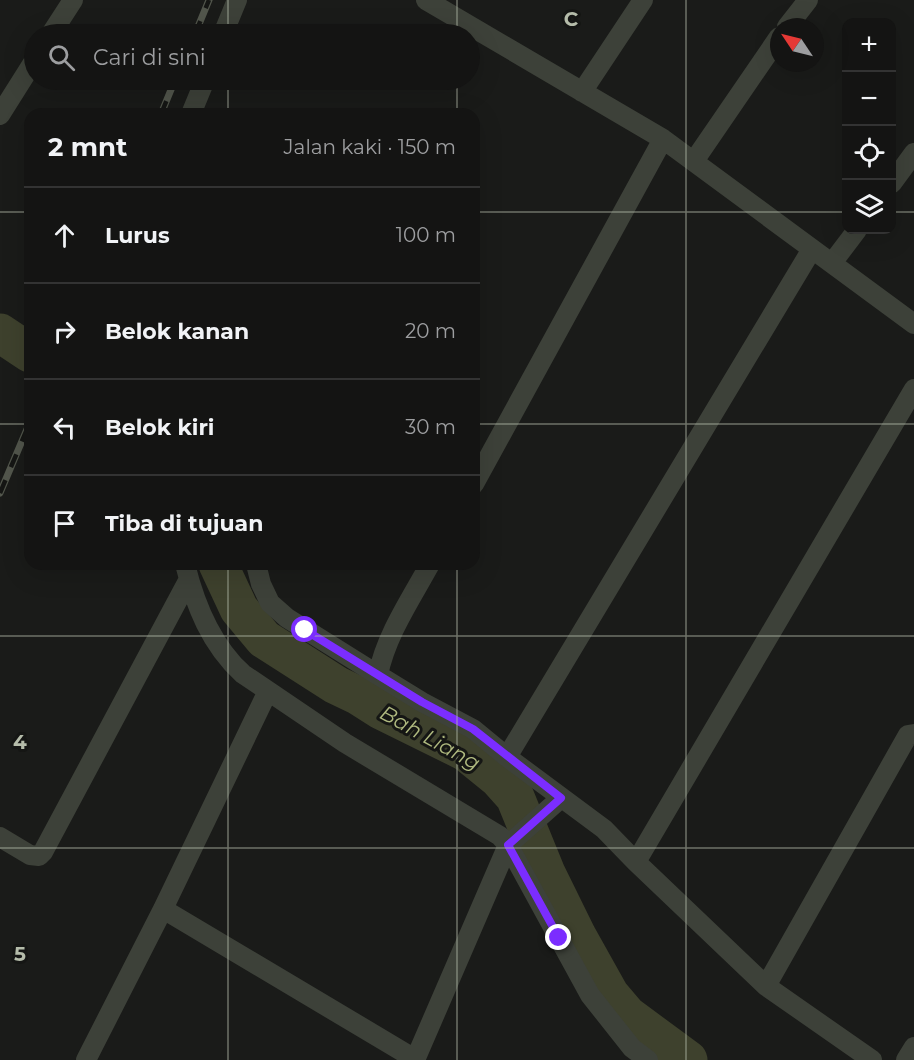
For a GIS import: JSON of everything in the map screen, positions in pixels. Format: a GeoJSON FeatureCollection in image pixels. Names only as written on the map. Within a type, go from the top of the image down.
{"type":"FeatureCollection","features":[{"type":"Feature","properties":{"kind":"street"},"geometry":{"type":"LineString","coordinates":[[58,24],[74,0]]}},
{"type":"Feature","properties":{"kind":"street"},"geometry":{"type":"LineString","coordinates":[[228,24],[237,0]]}},
{"type":"Feature","properties":{"kind":"street"},"geometry":{"type":"LineString","coordinates":[[426,0],[467,24]]}},
{"type":"Feature","properties":{"kind":"street"},"geometry":{"type":"LineString","coordinates":[[582,92],[643,0]]}},
{"type":"Feature","properties":{"kind":"street"},"geometry":{"type":"LineString","coordinates":[[794,18],[808,0]]}},
{"type":"Feature","properties":{"kind":"street"},"geometry":{"type":"LineString","coordinates":[[480,32],[663,139],[914,324]]}},
{"type":"Feature","properties":{"kind":"street"},"geometry":{"type":"LineString","coordinates":[[694,161],[770,50]]}},
{"type":"Feature","properties":{"kind":"street"},"geometry":{"type":"LineString","coordinates":[[0,115],[24,77]]}},
{"type":"Feature","properties":{"kind":"street"},"geometry":{"type":"LineString","coordinates":[[193,108],[201,90]]}},
{"type":"Feature","properties":{"kind":"street"},"geometry":{"type":"LineString","coordinates":[[480,473],[663,139]]}},
{"type":"Feature","properties":{"kind":"street"},"geometry":{"type":"LineString","coordinates":[[893,180],[914,153]]}},
{"type":"Feature","properties":{"kind":"street"},"geometry":{"type":"LineString","coordinates":[[832,263],[854,234]]}},
{"type":"Feature","properties":{"kind":"street"},"geometry":{"type":"LineString","coordinates":[[507,757],[812,249]]}},
{"type":"Feature","properties":{"kind":"street"},"geometry":{"type":"LineString","coordinates":[[636,862],[914,390]]}},
{"type":"Feature","properties":{"kind":"street"},"geometry":{"type":"LineString","coordinates":[[257,570],[261,585],[270,603],[287,618],[422,702],[473,729],[556,803],[604,829],[766,986],[872,1060]]}},
{"type":"Feature","properties":{"kind":"street"},"geometry":{"type":"LineString","coordinates":[[378,675],[393,633],[427,570]]}},
{"type":"Feature","properties":{"kind":"street"},"geometry":{"type":"LineString","coordinates":[[187,571],[209,632],[228,660],[268,691],[345,743],[512,841],[590,994],[632,1048],[648,1060]]}},
{"type":"Feature","properties":{"kind":"street"},"geometry":{"type":"LineString","coordinates":[[0,837],[30,855],[39,856],[43,852],[187,571]]}},
{"type":"Feature","properties":{"kind":"street"},"geometry":{"type":"LineString","coordinates":[[86,1060],[163,909],[268,691]]}},
{"type":"Feature","properties":{"kind":"street"},"geometry":{"type":"LineString","coordinates":[[766,986],[908,735],[914,734]]}},
{"type":"Feature","properties":{"kind":"street"},"geometry":{"type":"LineString","coordinates":[[163,909],[415,1059],[512,841],[556,803]]}},
{"type":"Feature","properties":{"kind":"street"},"geometry":{"type":"LineString","coordinates":[[906,1060],[914,1047]]}},
{"type":"Feature","properties":{"kind":"waterway","name":"Bah Liang"},"geometry":{"type":"LineString","coordinates":[[0,333],[24,349]]}},
{"type":"Feature","properties":{"kind":"waterway","name":"Bah Liang"},"geometry":{"type":"LineString","coordinates":[[221,570],[239,609],[264,639],[336,685],[466,752],[498,778],[515,797],[546,873],[577,936],[610,995],[627,1015],[688,1060]]}},
{"type":"Feature","properties":{"kind":"railway"},"geometry":{"type":"LineString","coordinates":[[199,24],[209,0]]}},
{"type":"Feature","properties":{"kind":"railway"},"geometry":{"type":"LineString","coordinates":[[163,108],[171,90]]}},
{"type":"Feature","properties":{"kind":"railway"},"geometry":{"type":"LineString","coordinates":[[0,493],[24,436]]}},
{"type":"Feature","properties":{"kind":"route"},"geometry":{"type":"LineString","coordinates":[[305,630],[422,702],[473,729],[561,798],[508,845],[559,938]]}}]}
